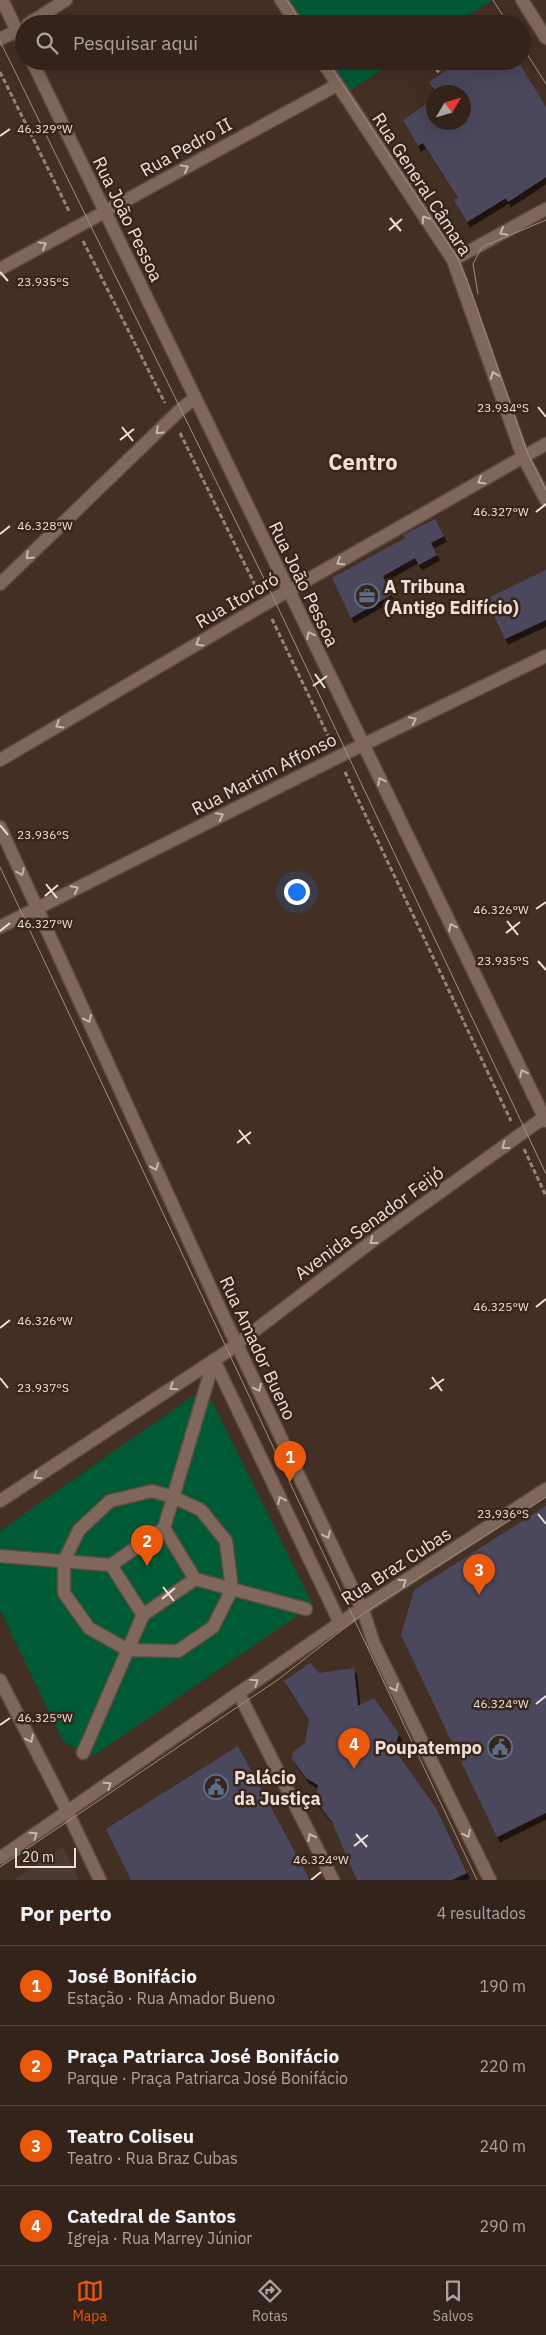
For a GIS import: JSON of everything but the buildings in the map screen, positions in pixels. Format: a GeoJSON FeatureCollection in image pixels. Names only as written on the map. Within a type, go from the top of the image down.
{"type":"FeatureCollection","features":[{"type":"Feature","properties":{"kind":"street"},"geometry":{"type":"LineString","coordinates":[[2,0],[15,21]]}},
{"type":"Feature","properties":{"kind":"street"},"geometry":{"type":"LineString","coordinates":[[42,15],[66,0]]}},
{"type":"Feature","properties":{"kind":"street"},"geometry":{"type":"LineString","coordinates":[[281,0],[291,15]]}},
{"type":"Feature","properties":{"kind":"street"},"geometry":{"type":"LineString","coordinates":[[522,0],[546,38]]}},
{"type":"Feature","properties":{"kind":"street"},"geometry":{"type":"LineString","coordinates":[[0,39],[15,32]]}},
{"type":"Feature","properties":{"kind":"street","name":"Rua João Pessoa"},"geometry":{"type":"LineString","coordinates":[[36,70],[545,1118]]}},
{"type":"Feature","properties":{"kind":"street","name":"Rua General Câmara"},"geometry":{"type":"LineString","coordinates":[[328,70],[452,260],[523,457],[546,500]]}},
{"type":"Feature","properties":{"kind":"street","name":"Rua Pedro II"},"geometry":{"type":"LineString","coordinates":[[0,269],[337,85]]}},
{"type":"Feature","properties":{"kind":"street"},"geometry":{"type":"LineString","coordinates":[[452,260],[546,209]]}},
{"type":"Feature","properties":{"kind":"street"},"geometry":{"type":"LineString","coordinates":[[0,584],[195,398]]}},
{"type":"Feature","properties":{"kind":"street","name":"Rua Itororó"},"geometry":{"type":"LineString","coordinates":[[0,760],[265,604],[546,444]]}},
{"type":"Feature","properties":{"kind":"street","name":"Rua Martim Affonso"},"geometry":{"type":"LineString","coordinates":[[0,927],[363,744],[546,656]]}},
{"type":"Feature","properties":{"kind":"street","name":"Rua Amador Bueno"},"geometry":{"type":"LineString","coordinates":[[0,828],[237,1344],[362,1609],[374,1644],[490,1880]]}},
{"type":"Feature","properties":{"kind":"street","name":"Avenida Senador Feijó"},"geometry":{"type":"LineString","coordinates":[[0,1501],[237,1344],[374,1239],[545,1118]]}},
{"type":"Feature","properties":{"kind":"street"},"geometry":{"type":"LineString","coordinates":[[0,1556],[111,1565],[164,1528],[214,1360]]}},
{"type":"Feature","properties":{"kind":"street"},"geometry":{"type":"LineString","coordinates":[[214,1360],[340,1623]]}},
{"type":"Feature","properties":{"kind":"street","name":"Rua Braz Cubas"},"geometry":{"type":"LineString","coordinates":[[68,1812],[340,1623],[546,1489]]}},
{"type":"Feature","properties":{"kind":"street"},"geometry":{"type":"LineString","coordinates":[[152,1491],[173,1497],[201,1510],[226,1540],[232,1589],[212,1627],[178,1651],[128,1650],[89,1628],[64,1593],[64,1561],[79,1530],[110,1501],[152,1491]]}},
{"type":"Feature","properties":{"kind":"street"},"geometry":{"type":"LineString","coordinates":[[164,1528],[195,1579],[306,1609]]}},
{"type":"Feature","properties":{"kind":"street"},"geometry":{"type":"LineString","coordinates":[[111,1565],[144,1615]]}},
{"type":"Feature","properties":{"kind":"street"},"geometry":{"type":"LineString","coordinates":[[83,1753],[144,1615],[195,1579]]}},
{"type":"Feature","properties":{"kind":"street"},"geometry":{"type":"LineString","coordinates":[[0,1680],[68,1812],[100,1880]]}},
{"type":"Feature","properties":{"kind":"street"},"geometry":{"type":"LineString","coordinates":[[239,1694],[333,1880]]}},
{"type":"Feature","properties":{"kind":"street"},"geometry":{"type":"LineString","coordinates":[[0,1858],[68,1812]]}},
{"type":"Feature","properties":{"kind":"path"},"geometry":{"type":"LineString","coordinates":[[0,72],[265,604],[546,1196]]}},
{"type":"Feature","properties":{"kind":"shaded area"},"geometry":{"type":"Polygon","coordinates":[[[63,1847],[79,1880],[14,1880],[63,1847]]]}},
{"type":"Feature","properties":{"kind":"green space"},"geometry":{"type":"Polygon","coordinates":[[[288,0],[492,0],[469,15],[297,15],[288,0]]]}},
{"type":"Feature","properties":{"kind":"green space"},"geometry":{"type":"Polygon","coordinates":[[[332,70],[382,70],[346,93],[332,70]]]}},
{"type":"Feature","properties":{"kind":"green space"},"geometry":{"type":"Polygon","coordinates":[[[206,1394],[214,1405],[313,1605],[96,1754],[88,1756],[63,1741],[0,1610],[0,1531],[193,1396],[206,1394]]]}},
{"type":"Feature","properties":{"kind":"tram line"},"geometry":{"type":"LineString","coordinates":[[287,0],[296,15]]}},
{"type":"Feature","properties":{"kind":"tram line"},"geometry":{"type":"LineString","coordinates":[[493,0],[502,15]]}},
{"type":"Feature","properties":{"kind":"tram line"},"geometry":{"type":"LineString","coordinates":[[0,41],[274,599],[546,1174]]}},
{"type":"Feature","properties":{"kind":"tram line"},"geometry":{"type":"LineString","coordinates":[[531,60],[546,84]]}},
{"type":"Feature","properties":{"kind":"tram line"},"geometry":{"type":"LineString","coordinates":[[333,70],[457,257],[467,280],[528,454],[546,490]]}},
{"type":"Feature","properties":{"kind":"tram line"},"geometry":{"type":"LineString","coordinates":[[478,294],[473,264],[482,247],[546,220]]}},
{"type":"Feature","properties":{"kind":"tram line"},"geometry":{"type":"LineString","coordinates":[[0,867],[477,1880]]}},
{"type":"Feature","properties":{"kind":"tram line"},"geometry":{"type":"LineString","coordinates":[[0,1867],[276,1681],[364,1613],[546,1497]]}},
{"type":"Feature","properties":{"kind":"place","name":"A Tribuna (Antigo Edifício)"},"geometry":{"type":"Point","coordinates":[367,596]}},
{"type":"Feature","properties":{"kind":"place","name":"José Bonifácio"},"geometry":{"type":"Point","coordinates":[290,1482]}},
{"type":"Feature","properties":{"kind":"place","name":"Praça Patriarca José Bonifácio"},"geometry":{"type":"Point","coordinates":[147,1566]}},
{"type":"Feature","properties":{"kind":"place","name":"Teatro Coliseu"},"geometry":{"type":"Point","coordinates":[479,1595]}},
{"type":"Feature","properties":{"kind":"place","name":"Poupatempo"},"geometry":{"type":"Point","coordinates":[500,1747]}},
{"type":"Feature","properties":{"kind":"place","name":"Catedral de Santos"},"geometry":{"type":"Point","coordinates":[354,1769]}},
{"type":"Feature","properties":{"kind":"place","name":"Palácio da Justiça"},"geometry":{"type":"Point","coordinates":[216,1787]}},
{"type":"Feature","properties":{"kind":"district","name":"Centro"},"geometry":{"type":"Point","coordinates":[363,461]}}]}
